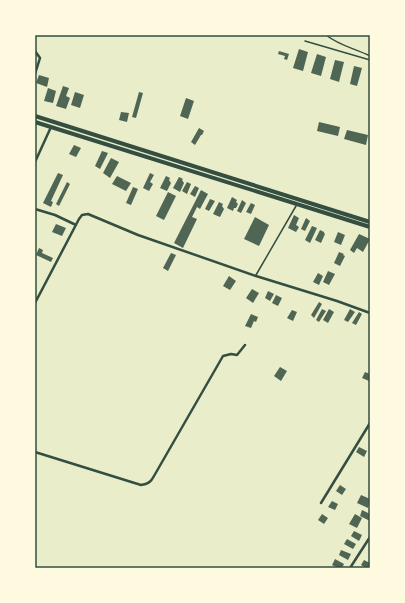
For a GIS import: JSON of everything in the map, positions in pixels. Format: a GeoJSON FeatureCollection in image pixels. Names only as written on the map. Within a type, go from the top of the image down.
{"type":"FeatureCollection","features":[{"type":"Feature","properties":{"kind":"main road"},"geometry":{"type":"LineString","coordinates":[[35,116],[370,222]]}},
{"type":"Feature","properties":{"kind":"main road"},"geometry":{"type":"LineString","coordinates":[[35,122],[370,227]]}},
{"type":"Feature","properties":{"kind":"street"},"geometry":{"type":"LineString","coordinates":[[35,51],[40,58],[35,74]]}},
{"type":"Feature","properties":{"kind":"street"},"geometry":{"type":"LineString","coordinates":[[35,162],[51,127]]}},
{"type":"Feature","properties":{"kind":"street"},"geometry":{"type":"LineString","coordinates":[[35,209],[55,214],[76,225]]}},
{"type":"Feature","properties":{"kind":"street"},"geometry":{"type":"LineString","coordinates":[[35,303],[76,225],[82,216],[88,214],[138,235],[256,276],[337,301],[370,313]]}},
{"type":"Feature","properties":{"kind":"street"},"geometry":{"type":"LineString","coordinates":[[35,452],[141,485],[150,482],[223,356],[231,354],[237,355],[244,345]]}},
{"type":"Feature","properties":{"kind":"street"},"geometry":{"type":"LineString","coordinates":[[321,503],[370,423]]}},
{"type":"Feature","properties":{"kind":"street"},"geometry":{"type":"LineString","coordinates":[[350,568],[370,537]]}},
{"type":"Feature","properties":{"kind":"lane"},"geometry":{"type":"LineString","coordinates":[[326,35],[345,47],[357,50],[370,56]]}},
{"type":"Feature","properties":{"kind":"lane"},"geometry":{"type":"LineString","coordinates":[[305,42],[370,60]]}},
{"type":"Feature","properties":{"kind":"lane"},"geometry":{"type":"LineString","coordinates":[[256,276],[297,204]]}},
{"type":"Feature","properties":{"kind":"building"},"geometry":{"type":"Polygon","coordinates":[[[299,49],[308,52],[303,71],[293,68],[299,49]]]}},
{"type":"Feature","properties":{"kind":"building"},"geometry":{"type":"Polygon","coordinates":[[[279,51],[289,54],[287,60],[284,59],[285,56],[278,54],[279,51]]]}},
{"type":"Feature","properties":{"kind":"building"},"geometry":{"type":"Polygon","coordinates":[[[317,54],[326,57],[321,76],[311,73],[317,54]]]}},
{"type":"Feature","properties":{"kind":"building"},"geometry":{"type":"Polygon","coordinates":[[[335,60],[344,62],[339,82],[330,79],[335,60]]]}},
{"type":"Feature","properties":{"kind":"building"},"geometry":{"type":"Polygon","coordinates":[[[354,66],[362,68],[357,86],[350,84],[354,66]]]}},
{"type":"Feature","properties":{"kind":"building"},"geometry":{"type":"Polygon","coordinates":[[[39,75],[49,78],[47,87],[36,83],[39,75]]]}},
{"type":"Feature","properties":{"kind":"building"},"geometry":{"type":"Polygon","coordinates":[[[63,86],[69,88],[66,96],[70,98],[66,109],[56,106],[63,86]]]}},
{"type":"Feature","properties":{"kind":"building"},"geometry":{"type":"Polygon","coordinates":[[[48,88],[56,91],[53,103],[44,101],[48,88]]]}},
{"type":"Feature","properties":{"kind":"building"},"geometry":{"type":"Polygon","coordinates":[[[75,92],[84,95],[80,108],[71,105],[75,92]]]}},
{"type":"Feature","properties":{"kind":"building"},"geometry":{"type":"Polygon","coordinates":[[[139,92],[143,93],[136,118],[132,117],[139,92]]]}},
{"type":"Feature","properties":{"kind":"building"},"geometry":{"type":"Polygon","coordinates":[[[186,98],[194,101],[188,119],[180,116],[186,98]]]}},
{"type":"Feature","properties":{"kind":"building"},"geometry":{"type":"Polygon","coordinates":[[[121,112],[129,113],[127,122],[119,120],[121,112]]]}},
{"type":"Feature","properties":{"kind":"building"},"geometry":{"type":"Polygon","coordinates":[[[319,122],[340,127],[338,136],[317,131],[319,122]]]}},
{"type":"Feature","properties":{"kind":"building"},"geometry":{"type":"Polygon","coordinates":[[[199,128],[204,131],[195,145],[191,142],[199,128]]]}},
{"type":"Feature","properties":{"kind":"building"},"geometry":{"type":"Polygon","coordinates":[[[347,130],[368,135],[366,145],[344,139],[347,130]]]}},
{"type":"Feature","properties":{"kind":"building"},"geometry":{"type":"Polygon","coordinates":[[[74,145],[81,148],[76,157],[69,154],[74,145]]]}},
{"type":"Feature","properties":{"kind":"building"},"geometry":{"type":"Polygon","coordinates":[[[102,151],[108,153],[100,169],[95,166],[102,151]]]}},
{"type":"Feature","properties":{"kind":"building"},"geometry":{"type":"Polygon","coordinates":[[[111,158],[119,162],[110,178],[103,173],[111,158]]]}},
{"type":"Feature","properties":{"kind":"building"},"geometry":{"type":"Polygon","coordinates":[[[58,173],[63,175],[51,201],[53,202],[51,207],[43,203],[58,173]]]}},
{"type":"Feature","properties":{"kind":"building"},"geometry":{"type":"Polygon","coordinates":[[[150,173],[154,175],[150,182],[153,184],[149,191],[143,188],[150,173]]]}},
{"type":"Feature","properties":{"kind":"building"},"geometry":{"type":"Polygon","coordinates":[[[117,176],[131,183],[126,191],[112,184],[117,176]]]}},
{"type":"Feature","properties":{"kind":"building"},"geometry":{"type":"Polygon","coordinates":[[[166,176],[170,178],[169,180],[171,183],[167,191],[160,188],[166,176]]]}},
{"type":"Feature","properties":{"kind":"building"},"geometry":{"type":"Polygon","coordinates":[[[179,177],[183,179],[182,180],[184,183],[180,192],[173,188],[179,177]]]}},
{"type":"Feature","properties":{"kind":"building"},"geometry":{"type":"Polygon","coordinates":[[[67,182],[70,184],[59,206],[56,204],[67,182]]]}},
{"type":"Feature","properties":{"kind":"building"},"geometry":{"type":"Polygon","coordinates":[[[187,182],[191,184],[187,194],[182,191],[187,182]]]}},
{"type":"Feature","properties":{"kind":"building"},"geometry":{"type":"Polygon","coordinates":[[[195,186],[199,188],[195,197],[190,194],[195,186]]]}},
{"type":"Feature","properties":{"kind":"building"},"geometry":{"type":"Polygon","coordinates":[[[133,187],[138,189],[131,205],[126,203],[133,187]]]}},
{"type":"Feature","properties":{"kind":"building"},"geometry":{"type":"Polygon","coordinates":[[[201,190],[208,194],[200,209],[197,207],[192,217],[197,219],[183,248],[174,243],[201,190]]]}},
{"type":"Feature","properties":{"kind":"building"},"geometry":{"type":"Polygon","coordinates":[[[168,192],[176,196],[164,220],[156,216],[168,192]]]}},
{"type":"Feature","properties":{"kind":"building"},"geometry":{"type":"Polygon","coordinates":[[[232,197],[237,200],[236,202],[238,204],[233,211],[227,208],[232,197]]]}},
{"type":"Feature","properties":{"kind":"building"},"geometry":{"type":"Polygon","coordinates":[[[210,199],[215,201],[209,211],[205,209],[210,199]]]}},
{"type":"Feature","properties":{"kind":"building"},"geometry":{"type":"Polygon","coordinates":[[[242,200],[246,203],[241,213],[237,211],[242,200]]]}},
{"type":"Feature","properties":{"kind":"building"},"geometry":{"type":"Polygon","coordinates":[[[219,202],[223,204],[222,206],[224,209],[220,217],[213,214],[219,202]]]}},
{"type":"Feature","properties":{"kind":"building"},"geometry":{"type":"Polygon","coordinates":[[[251,203],[255,205],[251,214],[246,212],[251,203]]]}},
{"type":"Feature","properties":{"kind":"building"},"geometry":{"type":"Polygon","coordinates":[[[294,215],[299,218],[296,225],[299,227],[296,232],[288,228],[294,215]]]}},
{"type":"Feature","properties":{"kind":"building"},"geometry":{"type":"Polygon","coordinates":[[[255,217],[269,225],[259,246],[244,239],[255,217]]]}},
{"type":"Feature","properties":{"kind":"building"},"geometry":{"type":"Polygon","coordinates":[[[306,218],[310,221],[305,231],[301,229],[306,218]]]}},
{"type":"Feature","properties":{"kind":"building"},"geometry":{"type":"Polygon","coordinates":[[[56,224],[66,228],[62,236],[52,232],[56,224]]]}},
{"type":"Feature","properties":{"kind":"building"},"geometry":{"type":"Polygon","coordinates":[[[312,226],[317,228],[310,243],[305,240],[312,226]]]}},
{"type":"Feature","properties":{"kind":"building"},"geometry":{"type":"Polygon","coordinates":[[[320,230],[325,234],[321,243],[315,240],[320,230]]]}},
{"type":"Feature","properties":{"kind":"building"},"geometry":{"type":"Polygon","coordinates":[[[338,232],[345,235],[341,245],[334,242],[338,232]]]}},
{"type":"Feature","properties":{"kind":"building"},"geometry":{"type":"Polygon","coordinates":[[[359,234],[370,239],[363,252],[357,248],[354,253],[350,250],[359,234]]]}},
{"type":"Feature","properties":{"kind":"building"},"geometry":{"type":"Polygon","coordinates":[[[39,248],[43,250],[42,253],[53,258],[51,262],[36,255],[39,248]]]}},
{"type":"Feature","properties":{"kind":"building"},"geometry":{"type":"Polygon","coordinates":[[[339,252],[345,256],[340,266],[334,263],[339,252]]]}},
{"type":"Feature","properties":{"kind":"building"},"geometry":{"type":"Polygon","coordinates":[[[171,253],[176,255],[168,271],[163,268],[171,253]]]}},
{"type":"Feature","properties":{"kind":"building"},"geometry":{"type":"Polygon","coordinates":[[[328,271],[335,274],[329,285],[323,282],[328,271]]]}},
{"type":"Feature","properties":{"kind":"building"},"geometry":{"type":"Polygon","coordinates":[[[318,273],[323,276],[319,285],[313,282],[318,273]]]}},
{"type":"Feature","properties":{"kind":"building"},"geometry":{"type":"Polygon","coordinates":[[[229,276],[236,281],[230,290],[223,286],[229,276]]]}},
{"type":"Feature","properties":{"kind":"building"},"geometry":{"type":"Polygon","coordinates":[[[252,289],[259,293],[253,303],[246,298],[252,289]]]}},
{"type":"Feature","properties":{"kind":"building"},"geometry":{"type":"Polygon","coordinates":[[[268,291],[274,294],[270,301],[265,298],[268,291]]]}},
{"type":"Feature","properties":{"kind":"building"},"geometry":{"type":"Polygon","coordinates":[[[276,295],[282,298],[278,306],[272,303],[276,295]]]}},
{"type":"Feature","properties":{"kind":"building"},"geometry":{"type":"Polygon","coordinates":[[[319,302],[322,304],[314,318],[311,315],[319,302]]]}},
{"type":"Feature","properties":{"kind":"building"},"geometry":{"type":"Polygon","coordinates":[[[322,309],[326,311],[319,322],[316,320],[322,309]]]}},
{"type":"Feature","properties":{"kind":"building"},"geometry":{"type":"Polygon","coordinates":[[[329,309],[334,312],[328,323],[323,320],[329,309]]]}},
{"type":"Feature","properties":{"kind":"building"},"geometry":{"type":"Polygon","coordinates":[[[350,309],[355,312],[348,322],[344,320],[350,309]]]}},
{"type":"Feature","properties":{"kind":"building"},"geometry":{"type":"Polygon","coordinates":[[[292,310],[297,312],[293,321],[287,318],[292,310]]]}},
{"type":"Feature","properties":{"kind":"building"},"geometry":{"type":"Polygon","coordinates":[[[359,312],[362,314],[356,325],[352,323],[359,312]]]}},
{"type":"Feature","properties":{"kind":"building"},"geometry":{"type":"Polygon","coordinates":[[[251,314],[258,317],[256,322],[254,321],[251,328],[245,326],[251,314]]]}},
{"type":"Feature","properties":{"kind":"building"},"geometry":{"type":"Polygon","coordinates":[[[280,367],[287,371],[281,381],[274,376],[280,367]]]}},
{"type":"Feature","properties":{"kind":"building"},"geometry":{"type":"Polygon","coordinates":[[[365,372],[370,374],[369,381],[362,378],[365,372]]]}},
{"type":"Feature","properties":{"kind":"building"},"geometry":{"type":"Polygon","coordinates":[[[359,447],[367,451],[364,457],[356,452],[359,447]]]}},
{"type":"Feature","properties":{"kind":"building"},"geometry":{"type":"Polygon","coordinates":[[[340,485],[346,489],[342,495],[336,491],[340,485]]]}},
{"type":"Feature","properties":{"kind":"building"},"geometry":{"type":"Polygon","coordinates":[[[361,495],[370,499],[368,508],[357,503],[361,495]]]}},
{"type":"Feature","properties":{"kind":"building"},"geometry":{"type":"Polygon","coordinates":[[[332,501],[338,504],[335,510],[328,507],[332,501]]]}},
{"type":"Feature","properties":{"kind":"building"},"geometry":{"type":"Polygon","coordinates":[[[362,510],[370,514],[370,521],[360,516],[362,510]]]}},
{"type":"Feature","properties":{"kind":"building"},"geometry":{"type":"Polygon","coordinates":[[[322,514],[328,518],[324,524],[318,520],[322,514]]]}},
{"type":"Feature","properties":{"kind":"building"},"geometry":{"type":"Polygon","coordinates":[[[355,514],[362,518],[357,528],[349,524],[355,514]]]}},
{"type":"Feature","properties":{"kind":"building"},"geometry":{"type":"Polygon","coordinates":[[[354,531],[362,535],[359,541],[351,536],[354,531]]]}},
{"type":"Feature","properties":{"kind":"building"},"geometry":{"type":"Polygon","coordinates":[[[347,539],[356,544],[353,549],[344,544],[347,539]]]}},
{"type":"Feature","properties":{"kind":"building"},"geometry":{"type":"Polygon","coordinates":[[[341,550],[351,554],[348,560],[339,555],[341,550]]]}},
{"type":"Feature","properties":{"kind":"building"},"geometry":{"type":"Polygon","coordinates":[[[335,559],[344,564],[342,568],[332,565],[335,559]]]}},
{"type":"Feature","properties":{"kind":"building"},"geometry":{"type":"Polygon","coordinates":[[[364,560],[370,563],[370,568],[366,568],[361,565],[364,560]]]}}]}
